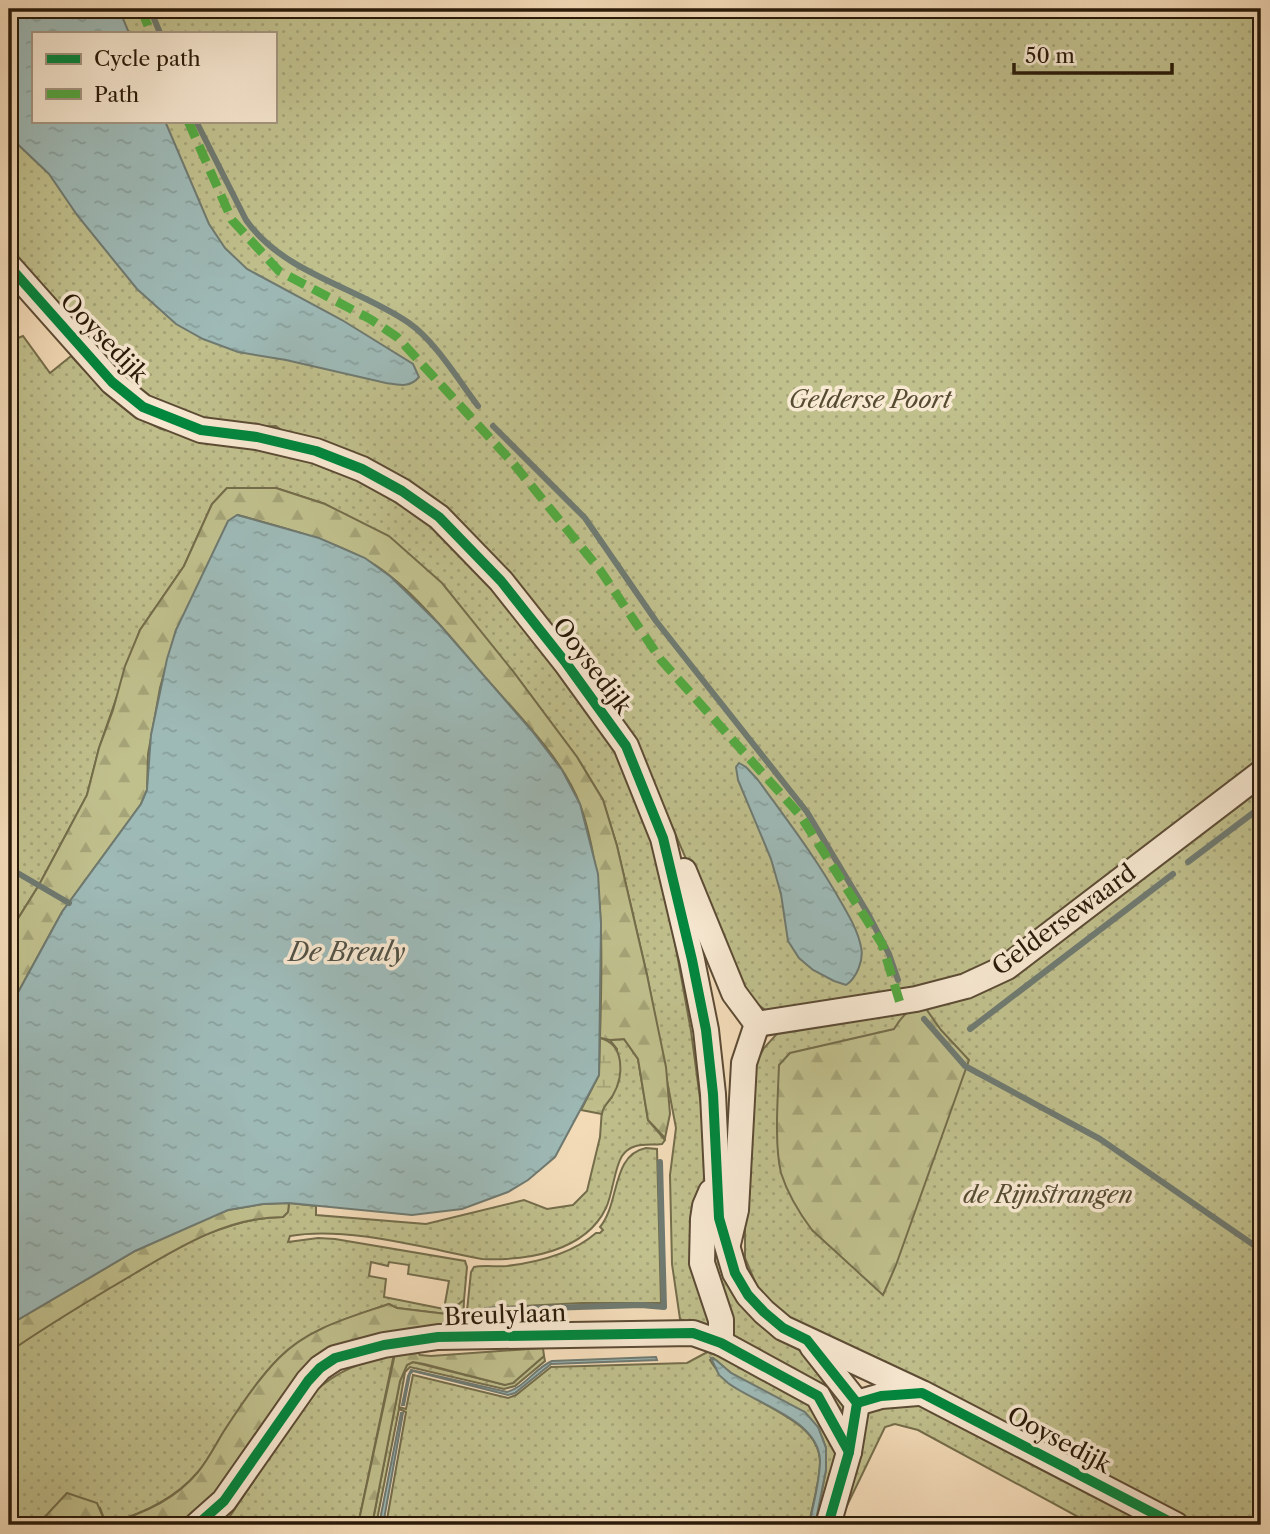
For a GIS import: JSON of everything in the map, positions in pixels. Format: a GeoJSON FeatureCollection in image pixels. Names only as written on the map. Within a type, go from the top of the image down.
{"type":"FeatureCollection","features":[{"type":"Feature","properties":{"kind":"street","name":"Ooysedijk"},"geometry":{"type":"LineString","coordinates":[[9,266],[112,382],[143,407],[201,430],[257,437],[316,451],[362,469],[402,491],[439,517],[501,581],[566,663],[626,746],[663,838],[692,960],[706,1030],[713,1094],[715,1182],[719,1218],[735,1273],[748,1295],[783,1328],[922,1393],[1176,1525]]}},
{"type":"Feature","properties":{"kind":"street","name":"Geldersewaard"},"geometry":{"type":"LineString","coordinates":[[757,1024],[916,999],[967,986],[1007,967],[1261,773]]}},
{"type":"Feature","properties":{"kind":"street"},"geometry":{"type":"LineString","coordinates":[[663,838],[680,860],[734,993],[757,1024],[744,1063],[736,1210],[727,1248]]}},
{"type":"Feature","properties":{"kind":"street"},"geometry":{"type":"LineString","coordinates":[[715,1182],[705,1206],[702,1249],[706,1278],[721,1320],[721,1343]]}},
{"type":"Feature","properties":{"kind":"street","name":"Breulylaan"},"geometry":{"type":"LineString","coordinates":[[197,1525],[224,1501],[308,1381],[320,1368],[335,1359],[384,1345],[438,1337],[692,1333],[721,1343],[818,1396],[849,1452]]}},
{"type":"Feature","properties":{"kind":"street"},"geometry":{"type":"LineString","coordinates":[[807,1340],[858,1403],[849,1452],[828,1525]]}},
{"type":"Feature","properties":{"kind":"street"},"geometry":{"type":"LineString","coordinates":[[858,1403],[881,1396],[922,1393]]}},
{"type":"Feature","properties":{"kind":"green space","name":"Gelderse Poort"},"geometry":{"type":"Polygon","coordinates":[[[9,9],[1261,9],[1261,1525],[1185,1525],[792,1324],[759,1291],[745,1258],[745,1213],[756,1063],[764,1048],[785,1025],[744,994],[656,789],[492,556],[290,437],[276,426],[217,424],[138,394],[9,257],[9,9]]]}},
{"type":"Feature","properties":{"kind":"green space"},"geometry":{"type":"Polygon","coordinates":[[[9,322],[18,338],[23,336],[50,373],[71,356],[123,406],[161,429],[311,458],[389,491],[482,569],[617,745],[660,861],[691,1031],[703,1121],[712,1230],[847,1404],[846,1433],[842,1412],[833,1400],[816,1387],[768,1359],[680,1319],[672,1264],[670,1175],[676,1128],[647,975],[617,846],[603,800],[577,757],[512,670],[325,504],[276,488],[227,488],[212,504],[184,566],[140,630],[99,748],[87,795],[39,885],[9,933],[9,322]]]}},
{"type":"Feature","properties":{"kind":"green space"},"geometry":{"type":"Polygon","coordinates":[[[227,488],[276,488],[325,504],[389,536],[442,583],[577,757],[603,800],[617,846],[647,975],[666,1067],[670,1114],[665,1138],[648,1120],[638,1059],[624,1039],[600,1038],[601,922],[595,864],[581,807],[552,754],[443,628],[412,595],[379,568],[332,544],[238,515],[176,630],[160,688],[148,754],[147,790],[141,804],[62,912],[9,1009],[9,933],[39,885],[87,795],[125,666],[140,630],[184,566],[212,504],[227,488]]]}},
{"type":"Feature","properties":{"kind":"green space"},"geometry":{"type":"Polygon","coordinates":[[[924,1006],[941,1030],[969,1060],[883,1295],[812,1230],[787,1188],[781,1173],[778,1148],[779,1065],[790,1053],[894,1029],[906,1014],[924,1006]]]}},
{"type":"Feature","properties":{"kind":"green space"},"geometry":{"type":"Polygon","coordinates":[[[600,1038],[614,1047],[620,1062],[617,1087],[602,1114],[581,1110],[599,1075],[600,1038]]]}},
{"type":"Feature","properties":{"kind":"green space"},"geometry":{"type":"Polygon","coordinates":[[[624,1039],[638,1059],[648,1120],[665,1140],[662,1144],[640,1145],[626,1151],[617,1168],[606,1208],[584,1235],[553,1251],[499,1259],[482,1259],[361,1236],[290,1236],[288,1242],[335,1239],[465,1261],[467,1267],[464,1300],[446,1314],[397,1308],[389,1304],[331,1325],[303,1339],[279,1358],[263,1376],[189,1482],[144,1511],[106,1524],[100,1508],[42,1520],[9,1518],[9,1352],[71,1311],[172,1252],[214,1231],[259,1219],[283,1217],[288,1212],[289,1203],[316,1206],[316,1215],[426,1224],[524,1200],[547,1209],[573,1205],[587,1191],[600,1137],[602,1109],[612,1097],[617,1049],[610,1040],[624,1039]],[[371,1262],[369,1276],[386,1279],[384,1297],[444,1309],[449,1281],[408,1274],[409,1265],[389,1262],[388,1266],[371,1262]]]}},
{"type":"Feature","properties":{"kind":"green space"},"geometry":{"type":"Polygon","coordinates":[[[646,1148],[657,1149],[661,1303],[582,1303],[467,1311],[471,1272],[474,1267],[507,1266],[543,1259],[566,1252],[600,1233],[621,1170],[635,1152],[646,1148]]]}},
{"type":"Feature","properties":{"kind":"green space"},"geometry":{"type":"Polygon","coordinates":[[[289,1203],[288,1212],[283,1217],[259,1219],[214,1231],[172,1252],[71,1311],[9,1352],[9,1325],[135,1251],[228,1210],[289,1203]]]}},
{"type":"Feature","properties":{"kind":"green space"},"geometry":{"type":"Polygon","coordinates":[[[464,1300],[463,1322],[426,1327],[308,1367],[281,1397],[230,1480],[187,1519],[176,1525],[9,1525],[9,1518],[42,1520],[67,1493],[97,1503],[106,1524],[156,1505],[179,1491],[198,1472],[257,1384],[279,1358],[303,1339],[345,1319],[389,1304],[397,1308],[446,1314],[464,1300]]]}},
{"type":"Feature","properties":{"kind":"green space"},"geometry":{"type":"Polygon","coordinates":[[[543,1348],[544,1356],[513,1383],[505,1385],[424,1364],[413,1362],[407,1365],[400,1381],[372,1525],[358,1525],[396,1349],[417,1351],[420,1355],[431,1356],[543,1348]]]}},
{"type":"Feature","properties":{"kind":"green space"},"geometry":{"type":"Polygon","coordinates":[[[713,1349],[806,1395],[838,1449],[821,1525],[815,1525],[826,1470],[826,1448],[818,1427],[731,1373],[713,1358],[710,1360],[722,1375],[806,1431],[816,1445],[820,1470],[809,1525],[386,1525],[406,1412],[399,1409],[376,1525],[372,1525],[400,1381],[407,1364],[413,1362],[505,1385],[522,1375],[544,1356],[545,1361],[515,1386],[504,1389],[410,1367],[405,1372],[399,1407],[406,1409],[413,1375],[508,1398],[516,1395],[551,1367],[687,1363],[713,1349]]]}},
{"type":"Feature","properties":{"kind":"green space"},"geometry":{"type":"Polygon","coordinates":[[[394,1354],[358,1525],[224,1525],[313,1393],[351,1368],[394,1354]]]}},
{"type":"Feature","properties":{"kind":"green space"},"geometry":{"type":"Polygon","coordinates":[[[917,1401],[1160,1525],[1093,1525],[918,1430],[895,1424],[885,1427],[841,1518],[864,1412],[917,1401]]]}},
{"type":"Feature","properties":{"kind":"water"},"geometry":{"type":"Polygon","coordinates":[[[9,9],[119,9],[129,32],[32,32],[32,122],[165,122],[209,224],[225,248],[247,269],[342,320],[413,364],[419,377],[404,385],[386,383],[238,352],[203,339],[176,324],[137,289],[77,215],[49,174],[9,136],[9,9]]]}},
{"type":"Feature","properties":{"kind":"water","name":"De Breuly"},"geometry":{"type":"Polygon","coordinates":[[[237,515],[319,538],[365,558],[391,577],[439,624],[532,731],[562,770],[580,804],[598,874],[601,924],[599,1075],[555,1157],[528,1180],[508,1192],[462,1209],[412,1215],[289,1203],[228,1210],[135,1251],[9,1325],[9,1009],[62,912],[141,804],[147,790],[151,735],[176,630],[228,521],[237,515]]]}},
{"type":"Feature","properties":{"kind":"water"},"geometry":{"type":"Polygon","coordinates":[[[739,763],[758,780],[801,840],[832,886],[853,924],[862,952],[859,968],[846,985],[813,970],[799,958],[788,941],[781,894],[771,859],[738,780],[736,767],[739,763]]]}},
{"type":"Feature","properties":{"kind":"water"},"geometry":{"type":"Polygon","coordinates":[[[656,1357],[657,1360],[551,1364],[515,1393],[508,1395],[413,1371],[402,1405],[411,1370],[507,1392],[552,1361],[656,1357]]]}},
{"type":"Feature","properties":{"kind":"water"},"geometry":{"type":"Polygon","coordinates":[[[711,1358],[731,1373],[805,1412],[818,1427],[826,1448],[826,1470],[815,1525],[809,1525],[820,1468],[817,1446],[797,1423],[728,1383],[719,1375],[711,1358]]]}},
{"type":"Feature","properties":{"kind":"water"},"geometry":{"type":"Polygon","coordinates":[[[401,1413],[383,1525],[379,1525],[401,1413]]]}},
{"type":"Feature","properties":{"kind":"waterway"},"geometry":{"type":"LineString","coordinates":[[150,9],[160,32]]}},
{"type":"Feature","properties":{"kind":"waterway"},"geometry":{"type":"LineString","coordinates":[[197,122],[246,220],[262,238],[301,267],[389,310],[409,323],[437,351],[478,406]]}},
{"type":"Feature","properties":{"kind":"waterway"},"geometry":{"type":"LineString","coordinates":[[493,426],[585,518],[656,621],[807,812],[867,912],[889,954],[898,980]]}},
{"type":"Feature","properties":{"kind":"waterway"},"geometry":{"type":"LineString","coordinates":[[1188,862],[1261,807]]}},
{"type":"Feature","properties":{"kind":"waterway"},"geometry":{"type":"LineString","coordinates":[[9,868],[69,903]]}},
{"type":"Feature","properties":{"kind":"waterway"},"geometry":{"type":"LineString","coordinates":[[970,1029],[1173,874]]}},
{"type":"Feature","properties":{"kind":"waterway"},"geometry":{"type":"LineString","coordinates":[[924,1019],[965,1066],[1100,1139],[1261,1250]]}},
{"type":"Feature","properties":{"kind":"waterway"},"geometry":{"type":"LineString","coordinates":[[487,1310],[641,1305],[664,1307],[660,1162]]}},
{"type":"Feature","properties":{"kind":"marked path"},"geometry":{"type":"LineString","coordinates":[[141,9],[151,32]]}},
{"type":"Feature","properties":{"kind":"marked path"},"geometry":{"type":"LineString","coordinates":[[188,122],[232,220],[279,271],[370,319],[397,337],[513,463],[600,570],[661,660],[800,815],[882,944],[900,1003]]}},
{"type":"Feature","properties":{"kind":"cycle path"},"geometry":{"type":"LineString","coordinates":[[9,266],[112,382],[143,407],[201,430],[257,437],[316,451],[362,469],[402,491],[439,517],[501,581],[566,663],[626,746],[663,838],[692,960],[706,1030],[713,1094],[719,1218],[735,1273],[748,1295],[764,1312],[783,1328],[807,1340],[857,1403],[849,1452],[828,1525]]}},
{"type":"Feature","properties":{"kind":"cycle path"},"geometry":{"type":"LineString","coordinates":[[197,1525],[224,1501],[308,1381],[320,1368],[335,1358],[384,1345],[438,1337],[693,1333],[721,1343],[818,1396],[849,1452]]}},
{"type":"Feature","properties":{"kind":"cycle path"},"geometry":{"type":"LineString","coordinates":[[857,1403],[881,1396],[922,1393],[1176,1525]]}},
{"type":"Feature","properties":{"kind":"park label","name":"de Rijnstrangen"},"geometry":{"type":"Point","coordinates":[1048,1195]}}]}
